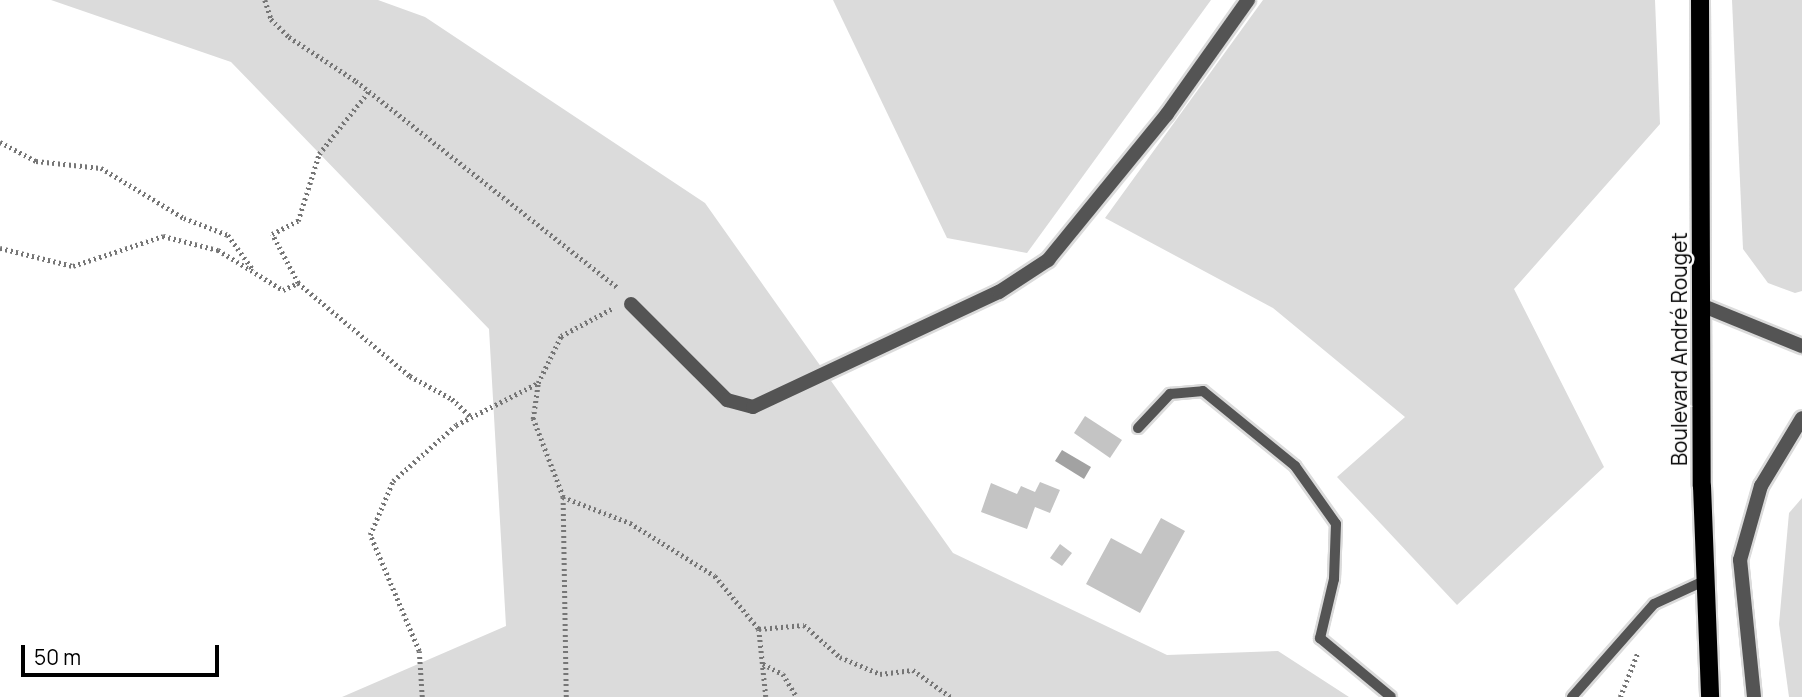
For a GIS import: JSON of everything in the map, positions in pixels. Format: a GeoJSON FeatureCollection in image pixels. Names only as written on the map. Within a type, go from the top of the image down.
{"type":"FeatureCollection","features":[{"type":"Feature","properties":{"kind":"main road","name":"Boulevard André Rouget"},"geometry":{"type":"LineString","coordinates":[[1700,0],[1704,581],[1710,697]]}},
{"type":"Feature","properties":{"kind":"street"},"geometry":{"type":"LineString","coordinates":[[631,304],[727,400],[753,407],[999,292],[1048,260],[1167,114],[1248,0]]}},
{"type":"Feature","properties":{"kind":"street"},"geometry":{"type":"LineString","coordinates":[[1701,305],[1802,346]]}},
{"type":"Feature","properties":{"kind":"street"},"geometry":{"type":"LineString","coordinates":[[1754,697],[1740,560],[1761,486],[1802,418]]}},
{"type":"Feature","properties":{"kind":"lane"},"geometry":{"type":"LineString","coordinates":[[1138,428],[1170,394],[1203,391],[1295,466],[1336,524],[1334,579],[1320,638],[1391,697]]}},
{"type":"Feature","properties":{"kind":"lane"},"geometry":{"type":"LineString","coordinates":[[1573,697],[1654,604],[1704,581]]}},
{"type":"Feature","properties":{"kind":"path"},"geometry":{"type":"LineString","coordinates":[[265,0],[271,19],[289,37],[369,91],[614,284],[631,304],[610,308],[561,336],[538,383],[533,419],[564,497],[566,697]]}},
{"type":"Feature","properties":{"kind":"path"},"geometry":{"type":"LineString","coordinates":[[369,91],[319,154],[298,220],[272,234],[298,283],[410,376],[452,399],[471,417]]}},
{"type":"Feature","properties":{"kind":"path"},"geometry":{"type":"LineString","coordinates":[[0,142],[36,161],[101,167],[184,218],[228,235],[257,274]]}},
{"type":"Feature","properties":{"kind":"path"},"geometry":{"type":"LineString","coordinates":[[0,248],[73,266],[163,236],[218,250],[283,290],[298,283]]}},
{"type":"Feature","properties":{"kind":"path"},"geometry":{"type":"LineString","coordinates":[[422,697],[419,651],[370,535],[393,481],[471,417],[538,383]]}},
{"type":"Feature","properties":{"kind":"path"},"geometry":{"type":"LineString","coordinates":[[564,497],[630,523],[715,576],[758,629],[766,697]]}},
{"type":"Feature","properties":{"kind":"path"},"geometry":{"type":"LineString","coordinates":[[758,629],[804,625],[840,657],[880,674],[913,670],[951,697]]}},
{"type":"Feature","properties":{"kind":"path"},"geometry":{"type":"LineString","coordinates":[[762,663],[783,674],[797,697]]}},
{"type":"Feature","properties":{"kind":"shaded area"},"geometry":{"type":"Polygon","coordinates":[[[51,0],[378,0],[425,17],[705,203],[953,553],[1167,655],[1278,651],[1349,697],[342,697],[506,626],[489,329],[231,62],[51,0]]]}},
{"type":"Feature","properties":{"kind":"shaded area"},"geometry":{"type":"Polygon","coordinates":[[[833,0],[1211,0],[1027,253],[947,238],[833,0]]]}},
{"type":"Feature","properties":{"kind":"shaded area"},"geometry":{"type":"Polygon","coordinates":[[[1263,0],[1655,0],[1660,124],[1514,289],[1604,467],[1457,605],[1337,477],[1405,417],[1273,308],[1105,218],[1263,0]]]}},
{"type":"Feature","properties":{"kind":"shaded area"},"geometry":{"type":"Polygon","coordinates":[[[1732,0],[1802,0],[1802,291],[1795,293],[1768,283],[1743,249],[1732,0]]]}},
{"type":"Feature","properties":{"kind":"shaded area"},"geometry":{"type":"Polygon","coordinates":[[[1062,450],[1091,467],[1084,479],[1055,461],[1062,450]]]}},
{"type":"Feature","properties":{"kind":"shaded area"},"geometry":{"type":"Polygon","coordinates":[[[1802,498],[1802,697],[1789,697],[1779,624],[1789,513],[1802,498]]]}},
{"type":"Feature","properties":{"kind":"building"},"geometry":{"type":"Polygon","coordinates":[[[1085,416],[1122,440],[1110,458],[1074,433],[1085,416]]]}},
{"type":"Feature","properties":{"kind":"building"},"geometry":{"type":"Polygon","coordinates":[[[1040,482],[1060,490],[1050,513],[1035,507],[1027,529],[981,512],[991,483],[1017,494],[1021,486],[1035,492],[1040,482]]]}},
{"type":"Feature","properties":{"kind":"building"},"geometry":{"type":"Polygon","coordinates":[[[1161,518],[1185,531],[1140,613],[1086,584],[1111,538],[1141,554],[1161,518]]]}},
{"type":"Feature","properties":{"kind":"building"},"geometry":{"type":"Polygon","coordinates":[[[1060,544],[1072,553],[1062,566],[1050,558],[1060,544]]]}}]}
